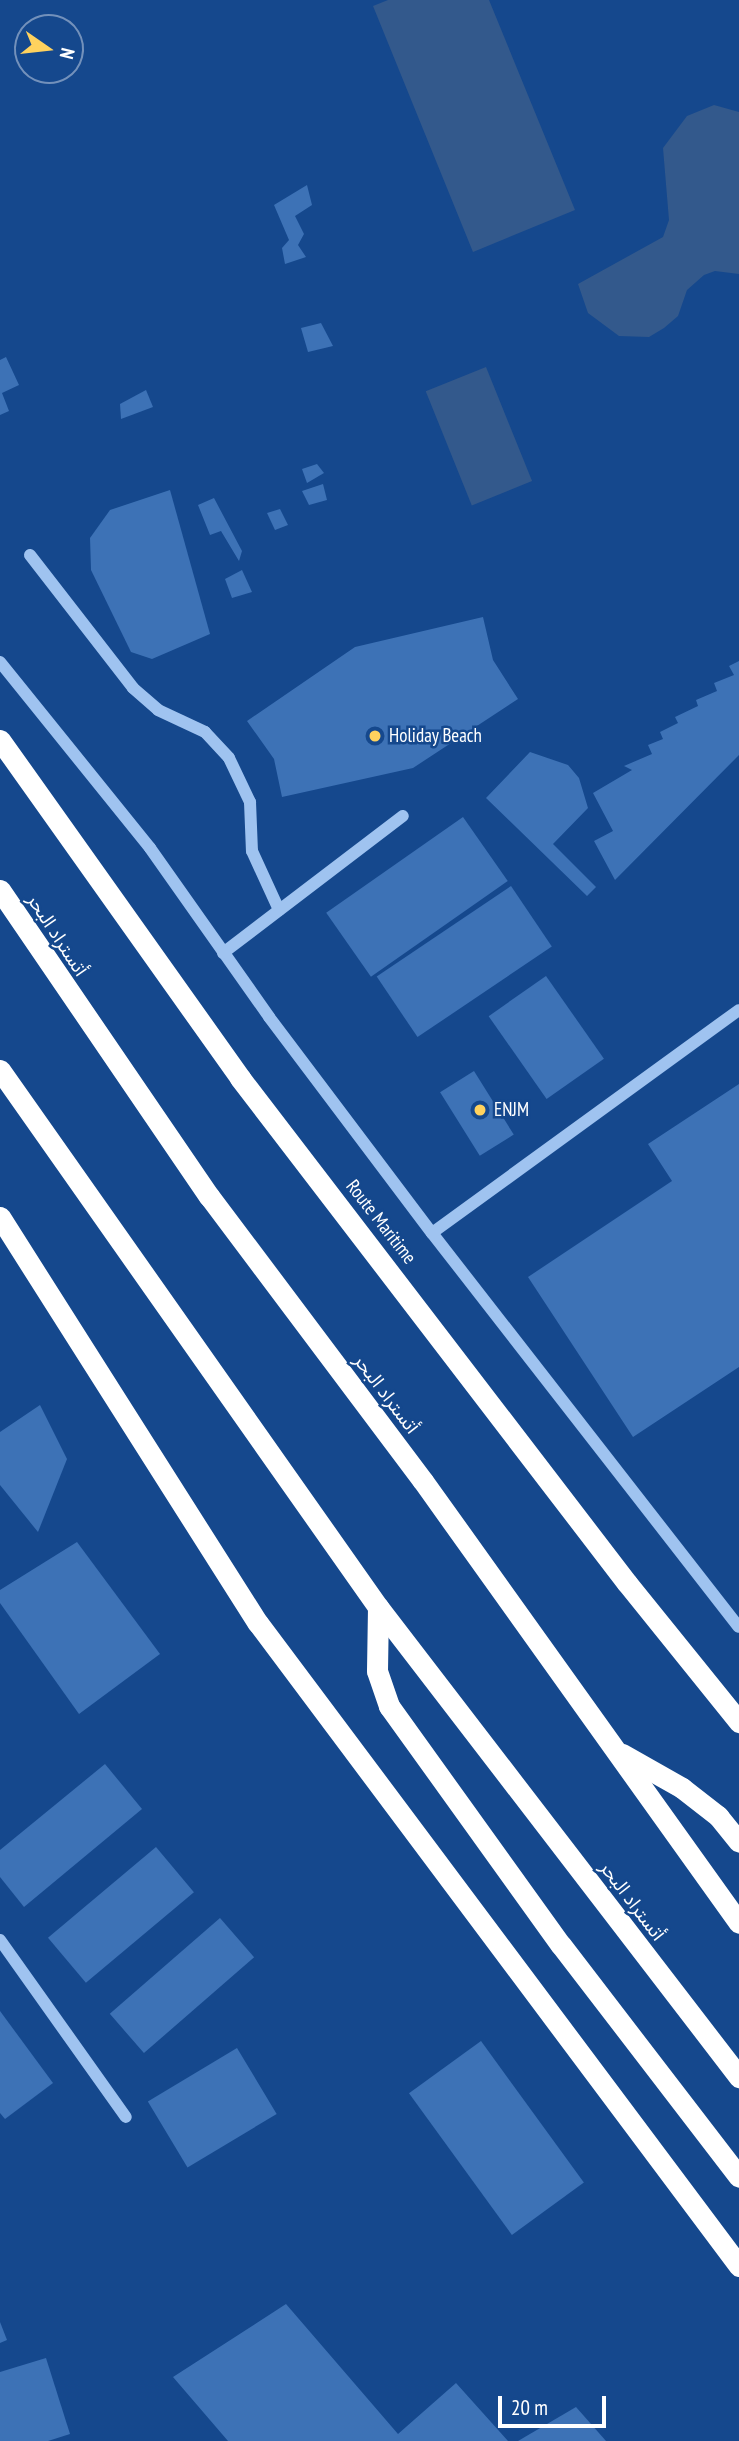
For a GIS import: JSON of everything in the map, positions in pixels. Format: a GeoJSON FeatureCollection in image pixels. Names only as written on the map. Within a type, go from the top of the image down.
{"type":"FeatureCollection","features":[{"type":"Feature","properties":{"kind":"highway","name":"Route Maritime"},"geometry":{"type":"LineString","coordinates":[[0,740],[240,1078],[619,1573],[739,1722]]}},
{"type":"Feature","properties":{"kind":"highway","name":"أتستراد البحر"},"geometry":{"type":"LineString","coordinates":[[0,890],[209,1196],[423,1481],[739,1923]]}},
{"type":"Feature","properties":{"kind":"highway","name":"أتستراد البحر"},"geometry":{"type":"LineString","coordinates":[[0,1070],[378,1607],[739,2077]]}},
{"type":"Feature","properties":{"kind":"highway"},"geometry":{"type":"LineString","coordinates":[[0,1217],[258,1623],[739,2266]]}},
{"type":"Feature","properties":{"kind":"highway"},"geometry":{"type":"LineString","coordinates":[[378,1607],[377,1671],[388,1706],[561,1944],[739,2177]]}},
{"type":"Feature","properties":{"kind":"highway"},"geometry":{"type":"LineString","coordinates":[[614,1750],[682,1788],[718,1815],[739,1842]]}},
{"type":"Feature","properties":{"kind":"street"},"geometry":{"type":"LineString","coordinates":[[30,555],[133,688],[158,710],[205,732],[229,758],[250,802],[252,851],[279,909]]}},
{"type":"Feature","properties":{"kind":"street"},"geometry":{"type":"LineString","coordinates":[[0,662],[150,848],[223,953],[432,1233],[739,1628]]}},
{"type":"Feature","properties":{"kind":"street"},"geometry":{"type":"LineString","coordinates":[[223,953],[402,816]]}},
{"type":"Feature","properties":{"kind":"street"},"geometry":{"type":"LineString","coordinates":[[432,1233],[739,1010]]}},
{"type":"Feature","properties":{"kind":"street"},"geometry":{"type":"LineString","coordinates":[[0,1940],[125,2117]]}},
{"type":"Feature","properties":{"kind":"water"},"geometry":{"type":"Polygon","coordinates":[[[388,0],[489,0],[575,210],[473,252],[373,6],[388,0]]]}},
{"type":"Feature","properties":{"kind":"water"},"geometry":{"type":"Polygon","coordinates":[[[714,105],[739,112],[739,274],[715,271],[704,275],[687,290],[678,316],[664,328],[649,337],[619,336],[588,313],[578,284],[663,237],[669,220],[663,148],[687,116],[714,105]]]}},
{"type":"Feature","properties":{"kind":"water"},"geometry":{"type":"Polygon","coordinates":[[[486,367],[532,481],[472,505],[426,391],[486,367]]]}},
{"type":"Feature","properties":{"kind":"building"},"geometry":{"type":"Polygon","coordinates":[[[307,185],[312,205],[295,216],[304,234],[298,245],[306,257],[285,264],[282,248],[289,240],[274,205],[307,185]]]}},
{"type":"Feature","properties":{"kind":"building"},"geometry":{"type":"Polygon","coordinates":[[[321,323],[333,346],[308,352],[301,328],[321,323]]]}},
{"type":"Feature","properties":{"kind":"building"},"geometry":{"type":"Polygon","coordinates":[[[6,357],[19,385],[2,393],[9,411],[0,415],[0,360],[6,357]]]}},
{"type":"Feature","properties":{"kind":"building"},"geometry":{"type":"Polygon","coordinates":[[[146,390],[153,407],[121,419],[120,404],[146,390]]]}},
{"type":"Feature","properties":{"kind":"building"},"geometry":{"type":"Polygon","coordinates":[[[317,464],[324,473],[307,483],[302,469],[317,464]]]}},
{"type":"Feature","properties":{"kind":"building"},"geometry":{"type":"Polygon","coordinates":[[[323,484],[327,500],[309,505],[302,491],[323,484]]]}},
{"type":"Feature","properties":{"kind":"building"},"geometry":{"type":"Polygon","coordinates":[[[170,490],[210,634],[152,659],[131,652],[91,570],[90,538],[110,510],[170,490]]]}},
{"type":"Feature","properties":{"kind":"building"},"geometry":{"type":"Polygon","coordinates":[[[214,498],[242,551],[239,561],[221,531],[210,535],[198,505],[214,498]]]}},
{"type":"Feature","properties":{"kind":"building"},"geometry":{"type":"Polygon","coordinates":[[[280,509],[288,525],[275,530],[267,513],[280,509]]]}},
{"type":"Feature","properties":{"kind":"building"},"geometry":{"type":"Polygon","coordinates":[[[242,570],[252,592],[232,598],[225,579],[242,570]]]}},
{"type":"Feature","properties":{"kind":"building"},"geometry":{"type":"Polygon","coordinates":[[[483,617],[493,660],[518,699],[413,768],[282,797],[274,759],[247,721],[355,647],[483,617]]]}},
{"type":"Feature","properties":{"kind":"building"},"geometry":{"type":"Polygon","coordinates":[[[739,661],[739,755],[615,880],[594,841],[613,831],[593,793],[632,770],[624,766],[652,754],[648,745],[663,739],[660,732],[678,723],[675,717],[698,706],[696,700],[717,691],[714,683],[734,675],[729,666],[739,661]]]}},
{"type":"Feature","properties":{"kind":"building"},"geometry":{"type":"Polygon","coordinates":[[[530,752],[568,765],[579,778],[588,808],[553,844],[596,887],[587,896],[486,798],[530,752]]]}},
{"type":"Feature","properties":{"kind":"building"},"geometry":{"type":"Polygon","coordinates":[[[463,817],[508,881],[371,977],[326,913],[463,817]]]}},
{"type":"Feature","properties":{"kind":"building"},"geometry":{"type":"Polygon","coordinates":[[[511,886],[552,947],[418,1037],[377,977],[511,886]]]}},
{"type":"Feature","properties":{"kind":"building"},"geometry":{"type":"Polygon","coordinates":[[[546,976],[604,1059],[547,1099],[489,1016],[546,976]]]}},
{"type":"Feature","properties":{"kind":"building"},"geometry":{"type":"Polygon","coordinates":[[[474,1071],[514,1135],[480,1156],[440,1092],[474,1071]]]}},
{"type":"Feature","properties":{"kind":"building"},"geometry":{"type":"Polygon","coordinates":[[[739,1084],[739,1367],[633,1437],[528,1277],[672,1181],[648,1144],[739,1084]]]}},
{"type":"Feature","properties":{"kind":"building"},"geometry":{"type":"Polygon","coordinates":[[[40,1405],[67,1459],[38,1532],[0,1485],[0,1432],[40,1405]]]}},
{"type":"Feature","properties":{"kind":"building"},"geometry":{"type":"Polygon","coordinates":[[[77,1542],[160,1654],[79,1714],[0,1603],[0,1590],[77,1542]]]}},
{"type":"Feature","properties":{"kind":"building"},"geometry":{"type":"Polygon","coordinates":[[[105,1764],[142,1809],[24,1907],[0,1877],[0,1850],[105,1764]]]}},
{"type":"Feature","properties":{"kind":"building"},"geometry":{"type":"Polygon","coordinates":[[[156,1847],[194,1892],[86,1983],[48,1938],[156,1847]]]}},
{"type":"Feature","properties":{"kind":"building"},"geometry":{"type":"Polygon","coordinates":[[[220,1918],[254,1957],[144,2053],[110,2014],[220,1918]]]}},
{"type":"Feature","properties":{"kind":"building"},"geometry":{"type":"Polygon","coordinates":[[[0,2011],[53,2083],[5,2119],[0,2113],[0,2011]]]}},
{"type":"Feature","properties":{"kind":"building"},"geometry":{"type":"Polygon","coordinates":[[[481,2041],[584,2183],[512,2235],[409,2093],[481,2041]]]}},
{"type":"Feature","properties":{"kind":"building"},"geometry":{"type":"Polygon","coordinates":[[[237,2048],[277,2114],[188,2168],[148,2102],[237,2048]]]}},
{"type":"Feature","properties":{"kind":"building"},"geometry":{"type":"Polygon","coordinates":[[[286,2304],[398,2434],[456,2383],[508,2441],[228,2441],[173,2377],[286,2304]]]}},
{"type":"Feature","properties":{"kind":"building"},"geometry":{"type":"Polygon","coordinates":[[[0,2322],[7,2340],[0,2343],[0,2322]]]}},
{"type":"Feature","properties":{"kind":"building"},"geometry":{"type":"Polygon","coordinates":[[[46,2358],[70,2434],[48,2441],[0,2441],[0,2372],[46,2358]]]}},
{"type":"Feature","properties":{"kind":"building"},"geometry":{"type":"Polygon","coordinates":[[[576,2407],[606,2441],[518,2441],[576,2407]]]}},
{"type":"Feature","properties":{"kind":"place","name":"Holiday Beach"},"geometry":{"type":"Point","coordinates":[375,736]}},
{"type":"Feature","properties":{"kind":"place","name":"ENJM"},"geometry":{"type":"Point","coordinates":[480,1110]}}]}
